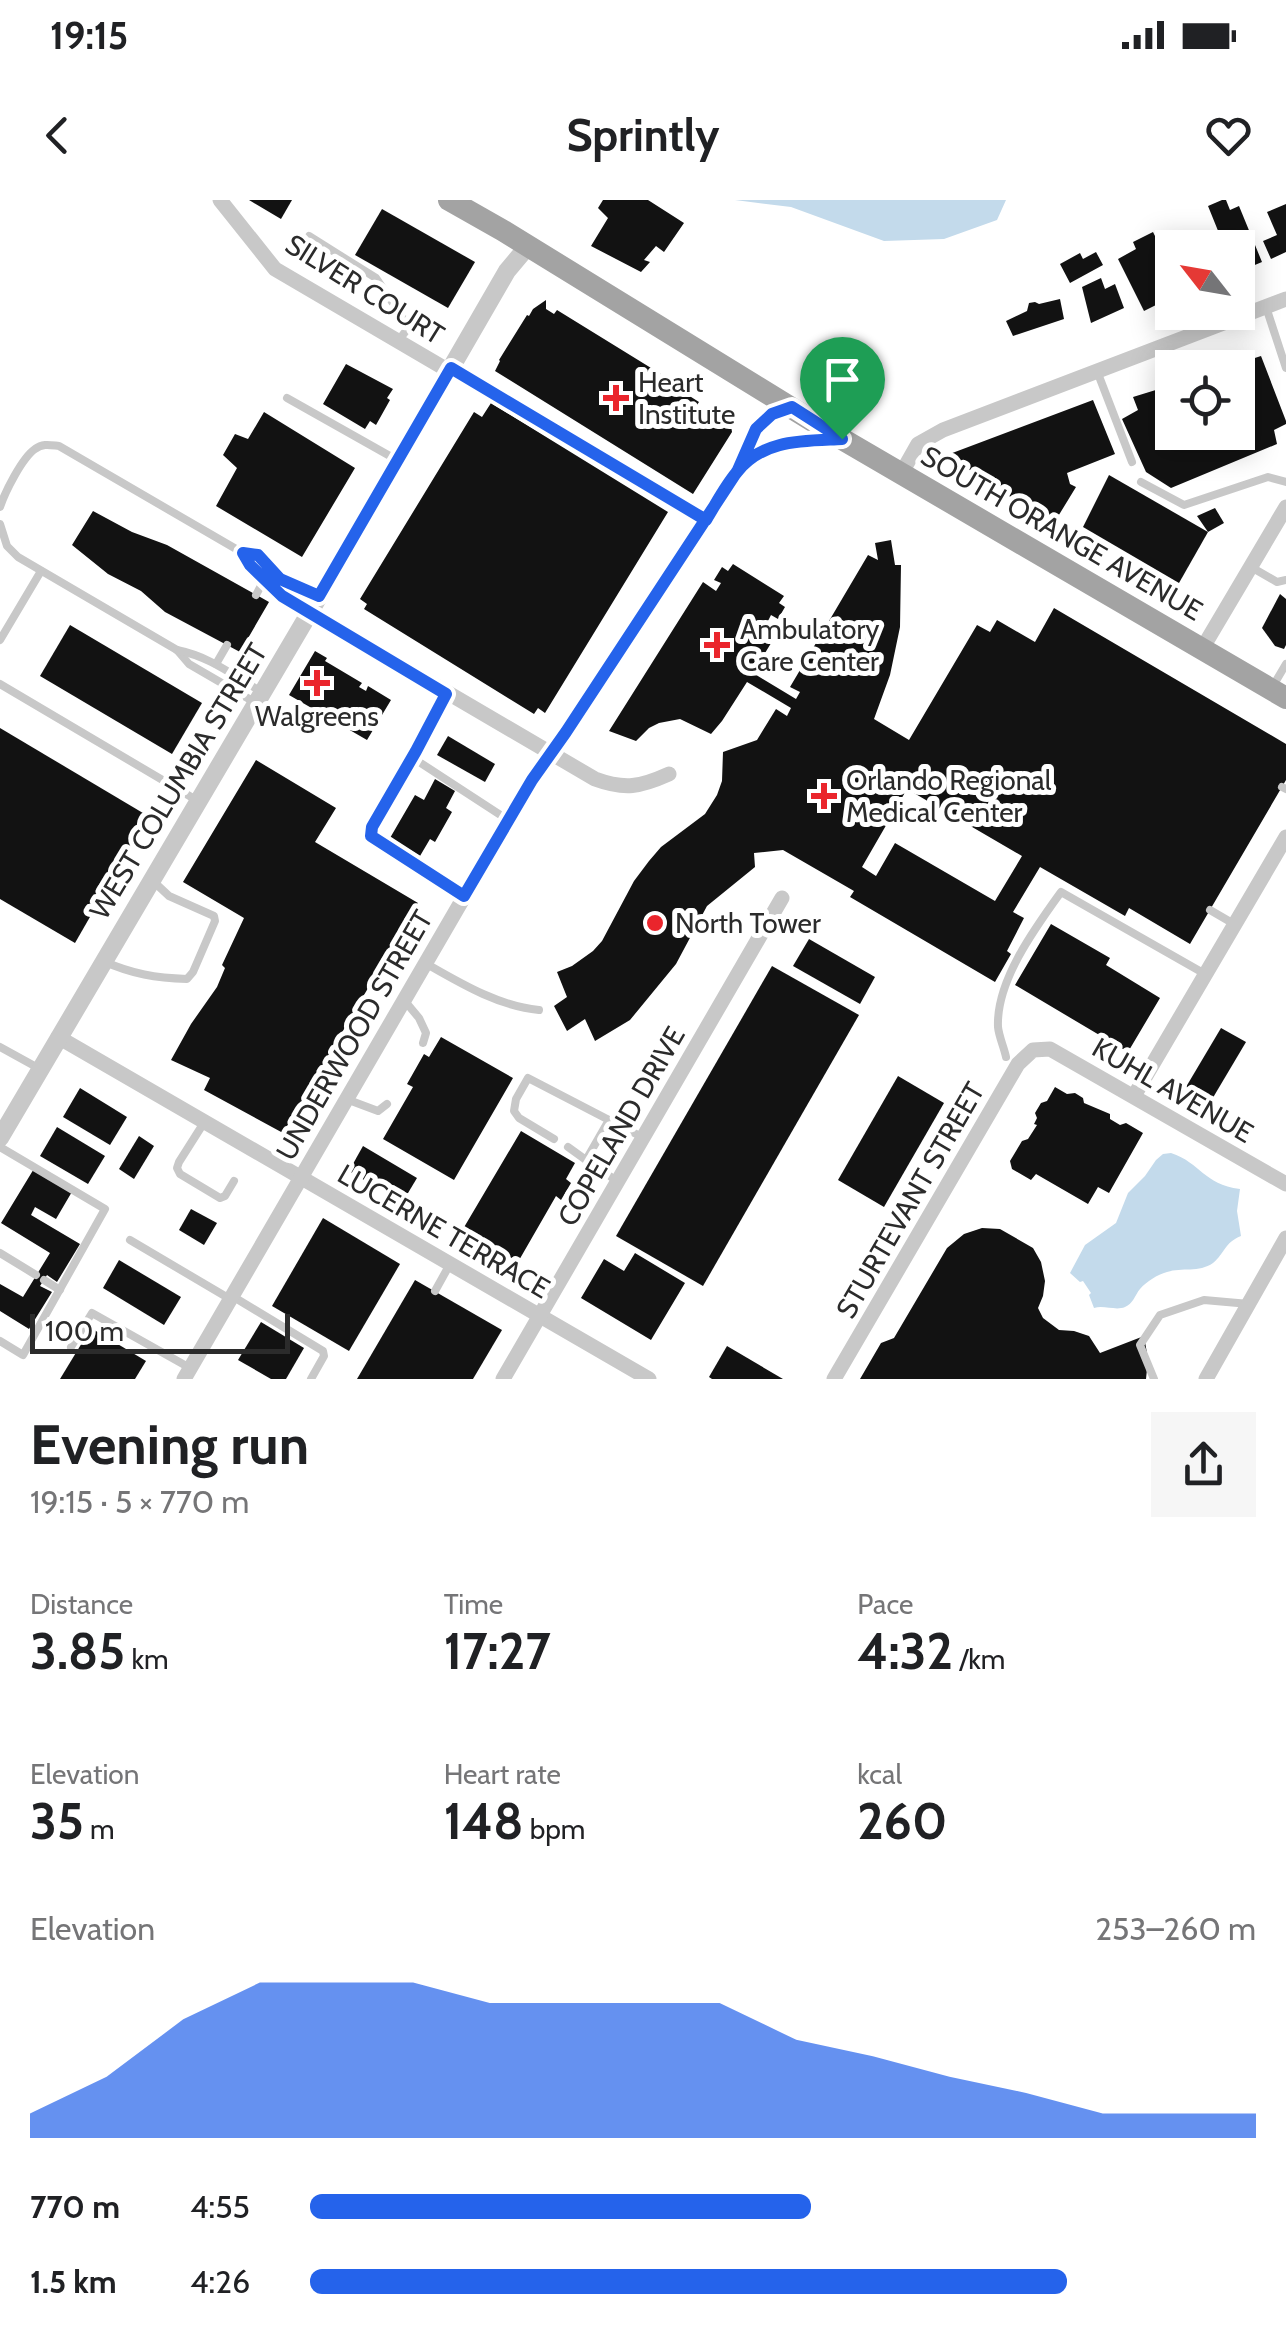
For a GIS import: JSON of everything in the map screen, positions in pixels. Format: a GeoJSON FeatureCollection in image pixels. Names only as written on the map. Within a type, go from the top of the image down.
{"type":"FeatureCollection","features":[{"type":"Feature","properties":{"kind":"main road","name":"SOUTH ORANGE AVENUE"},"geometry":{"type":"LineString","coordinates":[[449,200],[900,474],[1279,693]]}},
{"type":"Feature","properties":{"kind":"street","name":"SILVER COURT"},"geometry":{"type":"LineString","coordinates":[[220,200],[275,269],[450,369]]}},
{"type":"Feature","properties":{"kind":"street","name":"WEST COLUMBIA STREET"},"geometry":{"type":"LineString","coordinates":[[0,1138],[507,271],[528,246]]}},
{"type":"Feature","properties":{"kind":"street"},"geometry":{"type":"LineString","coordinates":[[900,474],[914,449],[932,436],[1286,299]]}},
{"type":"Feature","properties":{"kind":"street","name":"UNDERWOOD STREET"},"geometry":{"type":"LineString","coordinates":[[188,1374],[508,820],[738,470],[756,429],[772,414],[792,407]]}},
{"type":"Feature","properties":{"kind":"street","name":"UNDERWOOD STREET"},"geometry":{"type":"LineString","coordinates":[[738,470],[757,454],[780,443],[842,439]]}},
{"type":"Feature","properties":{"kind":"street"},"geometry":{"type":"LineString","coordinates":[[1202,649],[1286,507]]}},
{"type":"Feature","properties":{"kind":"street"},"geometry":{"type":"LineString","coordinates":[[314,604],[446,694],[594,778],[625,787],[670,774]]}},
{"type":"Feature","properties":{"kind":"street"},"geometry":{"type":"LineString","coordinates":[[1134,1096],[1286,836]]}},
{"type":"Feature","properties":{"kind":"street","name":"COPELAND DRIVE"},"geometry":{"type":"LineString","coordinates":[[503,1379],[782,898]]}},
{"type":"Feature","properties":{"kind":"street","name":"LUCERNE TERRACE"},"geometry":{"type":"LineString","coordinates":[[58,1037],[650,1379]]}},
{"type":"Feature","properties":{"kind":"street","name":"KUHL AVENUE"},"geometry":{"type":"LineString","coordinates":[[1033,1050],[1050,1049],[1286,1184]]}},
{"type":"Feature","properties":{"kind":"street","name":"STURTEVANT STREET"},"geometry":{"type":"LineString","coordinates":[[834,1379],[1018,1064],[1033,1050]]}},
{"type":"Feature","properties":{"kind":"street"},"geometry":{"type":"LineString","coordinates":[[1206,1379],[1286,1238]]}},
{"type":"Feature","properties":{"kind":"lane"},"geometry":{"type":"LineString","coordinates":[[309,236],[376,278],[409,326],[398,341]]}},
{"type":"Feature","properties":{"kind":"lane"},"geometry":{"type":"LineString","coordinates":[[1266,307],[1286,368]]}},
{"type":"Feature","properties":{"kind":"lane"},"geometry":{"type":"LineString","coordinates":[[450,369],[706,520]]}},
{"type":"Feature","properties":{"kind":"lane"},"geometry":{"type":"LineString","coordinates":[[1097,371],[1132,462]]}},
{"type":"Feature","properties":{"kind":"lane"},"geometry":{"type":"LineString","coordinates":[[287,398],[397,460]]}},
{"type":"Feature","properties":{"kind":"lane"},"geometry":{"type":"LineString","coordinates":[[0,507],[26,458],[46,444],[59,446],[243,553],[258,555],[280,579],[314,604]]}},
{"type":"Feature","properties":{"kind":"lane"},"geometry":{"type":"LineString","coordinates":[[1141,482],[1184,504],[1268,477],[1286,482]]}},
{"type":"Feature","properties":{"kind":"lane"},"geometry":{"type":"LineString","coordinates":[[0,524],[7,546],[18,558],[177,650],[208,658],[259,698]]}},
{"type":"Feature","properties":{"kind":"lane"},"geometry":{"type":"LineString","coordinates":[[243,553],[276,592],[314,604]]}},
{"type":"Feature","properties":{"kind":"lane"},"geometry":{"type":"LineString","coordinates":[[1251,567],[1278,582],[1286,580]]}},
{"type":"Feature","properties":{"kind":"lane"},"geometry":{"type":"LineString","coordinates":[[0,640],[41,571]]}},
{"type":"Feature","properties":{"kind":"lane"},"geometry":{"type":"LineString","coordinates":[[256,595],[265,578]]}},
{"type":"Feature","properties":{"kind":"lane"},"geometry":{"type":"LineString","coordinates":[[216,664],[227,645]]}},
{"type":"Feature","properties":{"kind":"lane"},"geometry":{"type":"LineString","coordinates":[[177,650],[189,664],[259,698]]}},
{"type":"Feature","properties":{"kind":"lane"},"geometry":{"type":"LineString","coordinates":[[1279,693],[1286,664]]}},
{"type":"Feature","properties":{"kind":"lane"},"geometry":{"type":"LineString","coordinates":[[0,684],[198,800]]}},
{"type":"Feature","properties":{"kind":"lane"},"geometry":{"type":"LineString","coordinates":[[446,694],[372,827],[371,836],[464,896]]}},
{"type":"Feature","properties":{"kind":"lane"},"geometry":{"type":"LineString","coordinates":[[413,758],[508,820]]}},
{"type":"Feature","properties":{"kind":"lane"},"geometry":{"type":"LineString","coordinates":[[104,961],[155,978],[187,978],[193,972],[215,922],[214,916],[170,896],[152,879]]}},
{"type":"Feature","properties":{"kind":"lane"},"geometry":{"type":"LineString","coordinates":[[1006,1058],[998,1033],[998,1012],[1008,981],[1033,932],[1061,892],[1205,974]]}},
{"type":"Feature","properties":{"kind":"lane"},"geometry":{"type":"LineString","coordinates":[[1210,910],[1234,924]]}},
{"type":"Feature","properties":{"kind":"lane"},"geometry":{"type":"LineString","coordinates":[[425,963],[498,1000],[539,1010]]}},
{"type":"Feature","properties":{"kind":"lane"},"geometry":{"type":"LineString","coordinates":[[404,1000],[426,1033],[423,1044]]}},
{"type":"Feature","properties":{"kind":"lane"},"geometry":{"type":"LineString","coordinates":[[0,1047],[40,1069]]}},
{"type":"Feature","properties":{"kind":"lane"},"geometry":{"type":"LineString","coordinates":[[554,1140],[514,1111],[528,1078],[642,1137]]}},
{"type":"Feature","properties":{"kind":"lane"},"geometry":{"type":"LineString","coordinates":[[346,1099],[378,1111],[387,1104]]}},
{"type":"Feature","properties":{"kind":"lane"},"geometry":{"type":"LineString","coordinates":[[586,1160],[609,1120]]}},
{"type":"Feature","properties":{"kind":"lane"},"geometry":{"type":"LineString","coordinates":[[204,1121],[179,1162],[180,1174],[220,1198],[234,1181]]}},
{"type":"Feature","properties":{"kind":"lane"},"geometry":{"type":"LineString","coordinates":[[0,1147],[105,1209],[24,1354],[0,1341]]}},
{"type":"Feature","properties":{"kind":"lane"},"geometry":{"type":"LineString","coordinates":[[568,1147],[616,1182]]}},
{"type":"Feature","properties":{"kind":"lane"},"geometry":{"type":"LineString","coordinates":[[130,1240],[323,1351],[324,1356],[310,1379]]}},
{"type":"Feature","properties":{"kind":"lane"},"geometry":{"type":"LineString","coordinates":[[0,1253],[60,1290]]}},
{"type":"Feature","properties":{"kind":"lane"},"geometry":{"type":"LineString","coordinates":[[435,1292],[450,1264]]}},
{"type":"Feature","properties":{"kind":"lane"},"geometry":{"type":"LineString","coordinates":[[1154,1379],[1140,1346],[1160,1315],[1204,1300],[1248,1304]]}},
{"type":"Feature","properties":{"kind":"lane"},"geometry":{"type":"LineString","coordinates":[[71,1347],[92,1312],[188,1374]]}},
{"type":"Feature","properties":{"kind":"water"},"geometry":{"type":"Polygon","coordinates":[[[735,200],[1006,200],[997,220],[944,239],[884,241],[791,207],[735,200]]]}},
{"type":"Feature","properties":{"kind":"water"},"geometry":{"type":"Polygon","coordinates":[[[1171,1153],[1218,1183],[1240,1189],[1237,1211],[1241,1236],[1208,1266],[1163,1273],[1152,1279],[1125,1307],[1094,1308],[1083,1281],[1070,1273],[1085,1245],[1116,1223],[1128,1193],[1156,1160],[1171,1153]]]}},
{"type":"Feature","properties":{"kind":"building"},"geometry":{"type":"Polygon","coordinates":[[[249,200],[292,200],[281,219],[249,200]]]}},
{"type":"Feature","properties":{"kind":"building"},"geometry":{"type":"Polygon","coordinates":[[[603,200],[648,200],[684,223],[664,252],[656,246],[644,260],[650,262],[641,272],[591,246],[608,218],[598,208],[603,200]]]}},
{"type":"Feature","properties":{"kind":"building"},"geometry":{"type":"Polygon","coordinates":[[[1226,200],[1230,210],[1239,206],[1249,230],[1218,230],[1208,206],[1226,200]]]}},
{"type":"Feature","properties":{"kind":"building"},"geometry":{"type":"Polygon","coordinates":[[[1286,204],[1286,252],[1271,259],[1263,241],[1277,235],[1267,212],[1286,204]]]}},
{"type":"Feature","properties":{"kind":"building"},"geometry":{"type":"Polygon","coordinates":[[[382,209],[475,262],[448,308],[355,255],[382,209]]]}},
{"type":"Feature","properties":{"kind":"building"},"geometry":{"type":"Polygon","coordinates":[[[1153,232],[1155,306],[1144,311],[1118,259],[1136,249],[1133,242],[1153,232]]]}},
{"type":"Feature","properties":{"kind":"building"},"geometry":{"type":"Polygon","coordinates":[[[1255,245],[1262,262],[1255,265],[1255,245]]]}},
{"type":"Feature","properties":{"kind":"building"},"geometry":{"type":"Polygon","coordinates":[[[1096,252],[1103,265],[1070,283],[1060,264],[1080,253],[1083,259],[1096,252]]]}},
{"type":"Feature","properties":{"kind":"building"},"geometry":{"type":"Polygon","coordinates":[[[1101,278],[1105,289],[1115,284],[1124,308],[1091,323],[1082,287],[1101,278]]]}},
{"type":"Feature","properties":{"kind":"building"},"geometry":{"type":"Polygon","coordinates":[[[1060,299],[1064,319],[1013,336],[1006,321],[1027,311],[1029,303],[1060,299]]]}},
{"type":"Feature","properties":{"kind":"building","name":"Heart Institute"},"geometry":{"type":"Polygon","coordinates":[[[546,300],[546,309],[554,314],[557,310],[690,392],[688,395],[710,417],[715,409],[730,419],[732,432],[693,494],[495,371],[527,315],[546,300]]]}},
{"type":"Feature","properties":{"kind":"building"},"geometry":{"type":"Polygon","coordinates":[[[1261,356],[1286,421],[1274,430],[1277,444],[1171,488],[1146,472],[1122,419],[1138,410],[1133,397],[1155,390],[1155,450],[1255,450],[1255,358],[1261,356]]]}},
{"type":"Feature","properties":{"kind":"building"},"geometry":{"type":"Polygon","coordinates":[[[346,364],[393,389],[376,425],[370,421],[365,429],[323,404],[346,364]]]}},
{"type":"Feature","properties":{"kind":"building"},"geometry":{"type":"Polygon","coordinates":[[[1093,400],[1115,454],[1067,473],[1070,484],[1076,487],[1054,523],[1014,502],[947,455],[1093,400]]]}},
{"type":"Feature","properties":{"kind":"building"},"geometry":{"type":"Polygon","coordinates":[[[491,403],[668,512],[545,713],[538,708],[534,714],[364,609],[367,604],[360,599],[474,412],[482,417],[491,403]]]}},
{"type":"Feature","properties":{"kind":"building"},"geometry":{"type":"Polygon","coordinates":[[[264,412],[355,468],[302,557],[216,506],[237,468],[223,455],[235,434],[248,439],[264,412]]]}},
{"type":"Feature","properties":{"kind":"building"},"geometry":{"type":"Polygon","coordinates":[[[1109,475],[1208,532],[1179,583],[1083,527],[1109,475]]]}},
{"type":"Feature","properties":{"kind":"building"},"geometry":{"type":"Polygon","coordinates":[[[1215,508],[1224,523],[1208,532],[1197,516],[1215,508]]]}},
{"type":"Feature","properties":{"kind":"building"},"geometry":{"type":"Polygon","coordinates":[[[93,511],[167,545],[269,602],[240,652],[165,612],[141,591],[108,574],[72,545],[93,511]]]}},
{"type":"Feature","properties":{"kind":"building"},"geometry":{"type":"Polygon","coordinates":[[[891,540],[895,565],[901,565],[900,627],[890,675],[874,719],[909,740],[977,625],[990,632],[997,620],[1035,642],[1054,608],[1286,744],[1286,780],[1190,944],[1129,908],[1125,916],[1040,867],[1013,912],[1024,918],[1007,951],[1011,954],[995,982],[850,897],[854,891],[783,850],[754,853],[755,867],[707,906],[676,964],[630,1020],[595,1041],[585,1019],[567,1031],[554,1006],[567,997],[557,972],[593,951],[649,861],[661,847],[705,814],[722,781],[723,752],[757,740],[776,709],[787,716],[791,708],[747,682],[711,734],[680,719],[649,728],[636,741],[609,731],[703,582],[716,591],[721,583],[714,580],[722,567],[728,571],[733,564],[784,596],[779,603],[785,607],[778,619],[771,615],[767,623],[779,630],[753,673],[796,699],[800,692],[790,687],[868,555],[878,560],[875,543],[891,540]],[[907,789],[862,867],[876,876],[895,843],[995,901],[1022,856],[907,789]]]}},
{"type":"Feature","properties":{"kind":"building"},"geometry":{"type":"Polygon","coordinates":[[[1280,594],[1286,599],[1284,649],[1275,646],[1262,628],[1280,594]]]}},
{"type":"Feature","properties":{"kind":"building"},"geometry":{"type":"Polygon","coordinates":[[[70,625],[202,703],[172,754],[40,676],[70,625]]]}},
{"type":"Feature","properties":{"kind":"building"},"geometry":{"type":"Polygon","coordinates":[[[315,651],[362,683],[359,687],[366,691],[368,686],[391,700],[367,740],[289,695],[315,651]]]}},
{"type":"Feature","properties":{"kind":"building"},"geometry":{"type":"Polygon","coordinates":[[[0,728],[148,816],[75,943],[0,899],[0,728]]]}},
{"type":"Feature","properties":{"kind":"building"},"geometry":{"type":"Polygon","coordinates":[[[448,736],[495,764],[485,782],[437,755],[448,736]]]}},
{"type":"Feature","properties":{"kind":"building"},"geometry":{"type":"Polygon","coordinates":[[[256,760],[336,808],[315,842],[418,903],[283,1133],[204,1090],[210,1078],[171,1060],[217,987],[225,968],[222,965],[244,918],[183,882],[256,760]]]}},
{"type":"Feature","properties":{"kind":"building"},"geometry":{"type":"Polygon","coordinates":[[[435,779],[455,791],[446,808],[452,812],[435,842],[430,839],[420,856],[390,838],[415,795],[424,800],[435,779]]]}},
{"type":"Feature","properties":{"kind":"building"},"geometry":{"type":"Polygon","coordinates":[[[1051,924],[1110,958],[1106,965],[1160,998],[1128,1052],[1015,985],[1051,924]]]}},
{"type":"Feature","properties":{"kind":"building"},"geometry":{"type":"Polygon","coordinates":[[[809,939],[875,977],[860,1004],[793,966],[809,939]]]}},
{"type":"Feature","properties":{"kind":"building"},"geometry":{"type":"Polygon","coordinates":[[[772,966],[859,1015],[703,1286],[616,1236],[772,966]]]}},
{"type":"Feature","properties":{"kind":"building"},"geometry":{"type":"Polygon","coordinates":[[[1221,1028],[1246,1042],[1211,1101],[1186,1087],[1221,1028]]]}},
{"type":"Feature","properties":{"kind":"building"},"geometry":{"type":"Polygon","coordinates":[[[441,1037],[513,1078],[454,1180],[383,1139],[413,1087],[407,1084],[424,1054],[429,1057],[441,1037]]]}},
{"type":"Feature","properties":{"kind":"building"},"geometry":{"type":"Polygon","coordinates":[[[898,1076],[944,1103],[884,1207],[838,1180],[898,1076]]]}},
{"type":"Feature","properties":{"kind":"building"},"geometry":{"type":"Polygon","coordinates":[[[1055,1087],[1067,1094],[1075,1093],[1084,1103],[1110,1114],[1110,1119],[1120,1125],[1126,1123],[1143,1133],[1109,1193],[1098,1187],[1088,1204],[1036,1174],[1031,1180],[1012,1169],[1010,1161],[1037,1125],[1035,1113],[1055,1087]]]}},
{"type":"Feature","properties":{"kind":"building"},"geometry":{"type":"Polygon","coordinates":[[[80,1088],[127,1117],[110,1145],[63,1117],[80,1088]]]}},
{"type":"Feature","properties":{"kind":"building"},"geometry":{"type":"Polygon","coordinates":[[[57,1127],[105,1156],[88,1184],[40,1156],[57,1127]]]}},
{"type":"Feature","properties":{"kind":"building"},"geometry":{"type":"Polygon","coordinates":[[[521,1131],[575,1163],[566,1179],[571,1183],[561,1200],[556,1196],[518,1262],[463,1229],[521,1131]]]}},
{"type":"Feature","properties":{"kind":"building"},"geometry":{"type":"Polygon","coordinates":[[[139,1136],[154,1146],[134,1179],[119,1169],[139,1136]]]}},
{"type":"Feature","properties":{"kind":"building"},"geometry":{"type":"Polygon","coordinates":[[[363,1146],[417,1178],[402,1203],[349,1171],[363,1146]]]}},
{"type":"Feature","properties":{"kind":"building"},"geometry":{"type":"Polygon","coordinates":[[[35,1167],[73,1190],[56,1219],[35,1207],[31,1215],[80,1244],[57,1282],[47,1275],[40,1286],[52,1292],[29,1329],[0,1311],[0,1284],[23,1297],[50,1253],[1,1223],[35,1167]]]}},
{"type":"Feature","properties":{"kind":"building"},"geometry":{"type":"Polygon","coordinates":[[[191,1209],[217,1223],[204,1245],[179,1230],[191,1209]]]}},
{"type":"Feature","properties":{"kind":"building"},"geometry":{"type":"Polygon","coordinates":[[[323,1218],[400,1264],[349,1351],[272,1306],[323,1218]]]}},
{"type":"Feature","properties":{"kind":"building"},"geometry":{"type":"Polygon","coordinates":[[[982,1228],[1000,1229],[1033,1248],[1045,1281],[1038,1308],[1043,1318],[1059,1330],[1089,1336],[1100,1353],[1144,1336],[1146,1379],[860,1379],[881,1343],[894,1338],[947,1248],[964,1234],[982,1228]]]}},
{"type":"Feature","properties":{"kind":"building"},"geometry":{"type":"Polygon","coordinates":[[[635,1253],[685,1283],[651,1340],[581,1298],[604,1259],[624,1271],[635,1253]]]}},
{"type":"Feature","properties":{"kind":"building"},"geometry":{"type":"Polygon","coordinates":[[[119,1260],[181,1297],[164,1325],[103,1288],[119,1260]]]}},
{"type":"Feature","properties":{"kind":"building"},"geometry":{"type":"Polygon","coordinates":[[[415,1280],[502,1330],[473,1379],[357,1379],[415,1280]]]}},
{"type":"Feature","properties":{"kind":"building"},"geometry":{"type":"Polygon","coordinates":[[[261,1322],[304,1348],[286,1379],[271,1379],[238,1360],[261,1322]]]}},
{"type":"Feature","properties":{"kind":"building"},"geometry":{"type":"Polygon","coordinates":[[[91,1328],[146,1361],[135,1379],[60,1379],[91,1328]]]}},
{"type":"Feature","properties":{"kind":"building"},"geometry":{"type":"Polygon","coordinates":[[[727,1346],[783,1379],[712,1379],[709,1377],[727,1346]]]}},
{"type":"Feature","properties":{"kind":"place","name":"Heart Institute"},"geometry":{"type":"Point","coordinates":[616,398]}},
{"type":"Feature","properties":{"kind":"place","name":"Ambulatory Care Center"},"geometry":{"type":"Point","coordinates":[717,645]}},
{"type":"Feature","properties":{"kind":"place","name":"Walgreens"},"geometry":{"type":"Point","coordinates":[317,683]}},
{"type":"Feature","properties":{"kind":"place","name":"Orlando Regional Medical Center"},"geometry":{"type":"Point","coordinates":[824,796]}},
{"type":"Feature","properties":{"kind":"place","name":"North Tower"},"geometry":{"type":"Point","coordinates":[655,923]}},
{"type":"Feature","properties":{"kind":"route"},"geometry":{"type":"LineString","coordinates":[[842,439],[768,447],[738,470],[706,520],[451,368],[319,596],[280,579],[258,555],[243,553],[276,592],[446,694],[372,827],[371,836],[464,896],[532,780],[566,732],[671,573],[738,470],[756,429],[772,414],[792,407],[842,439]]}}]}
